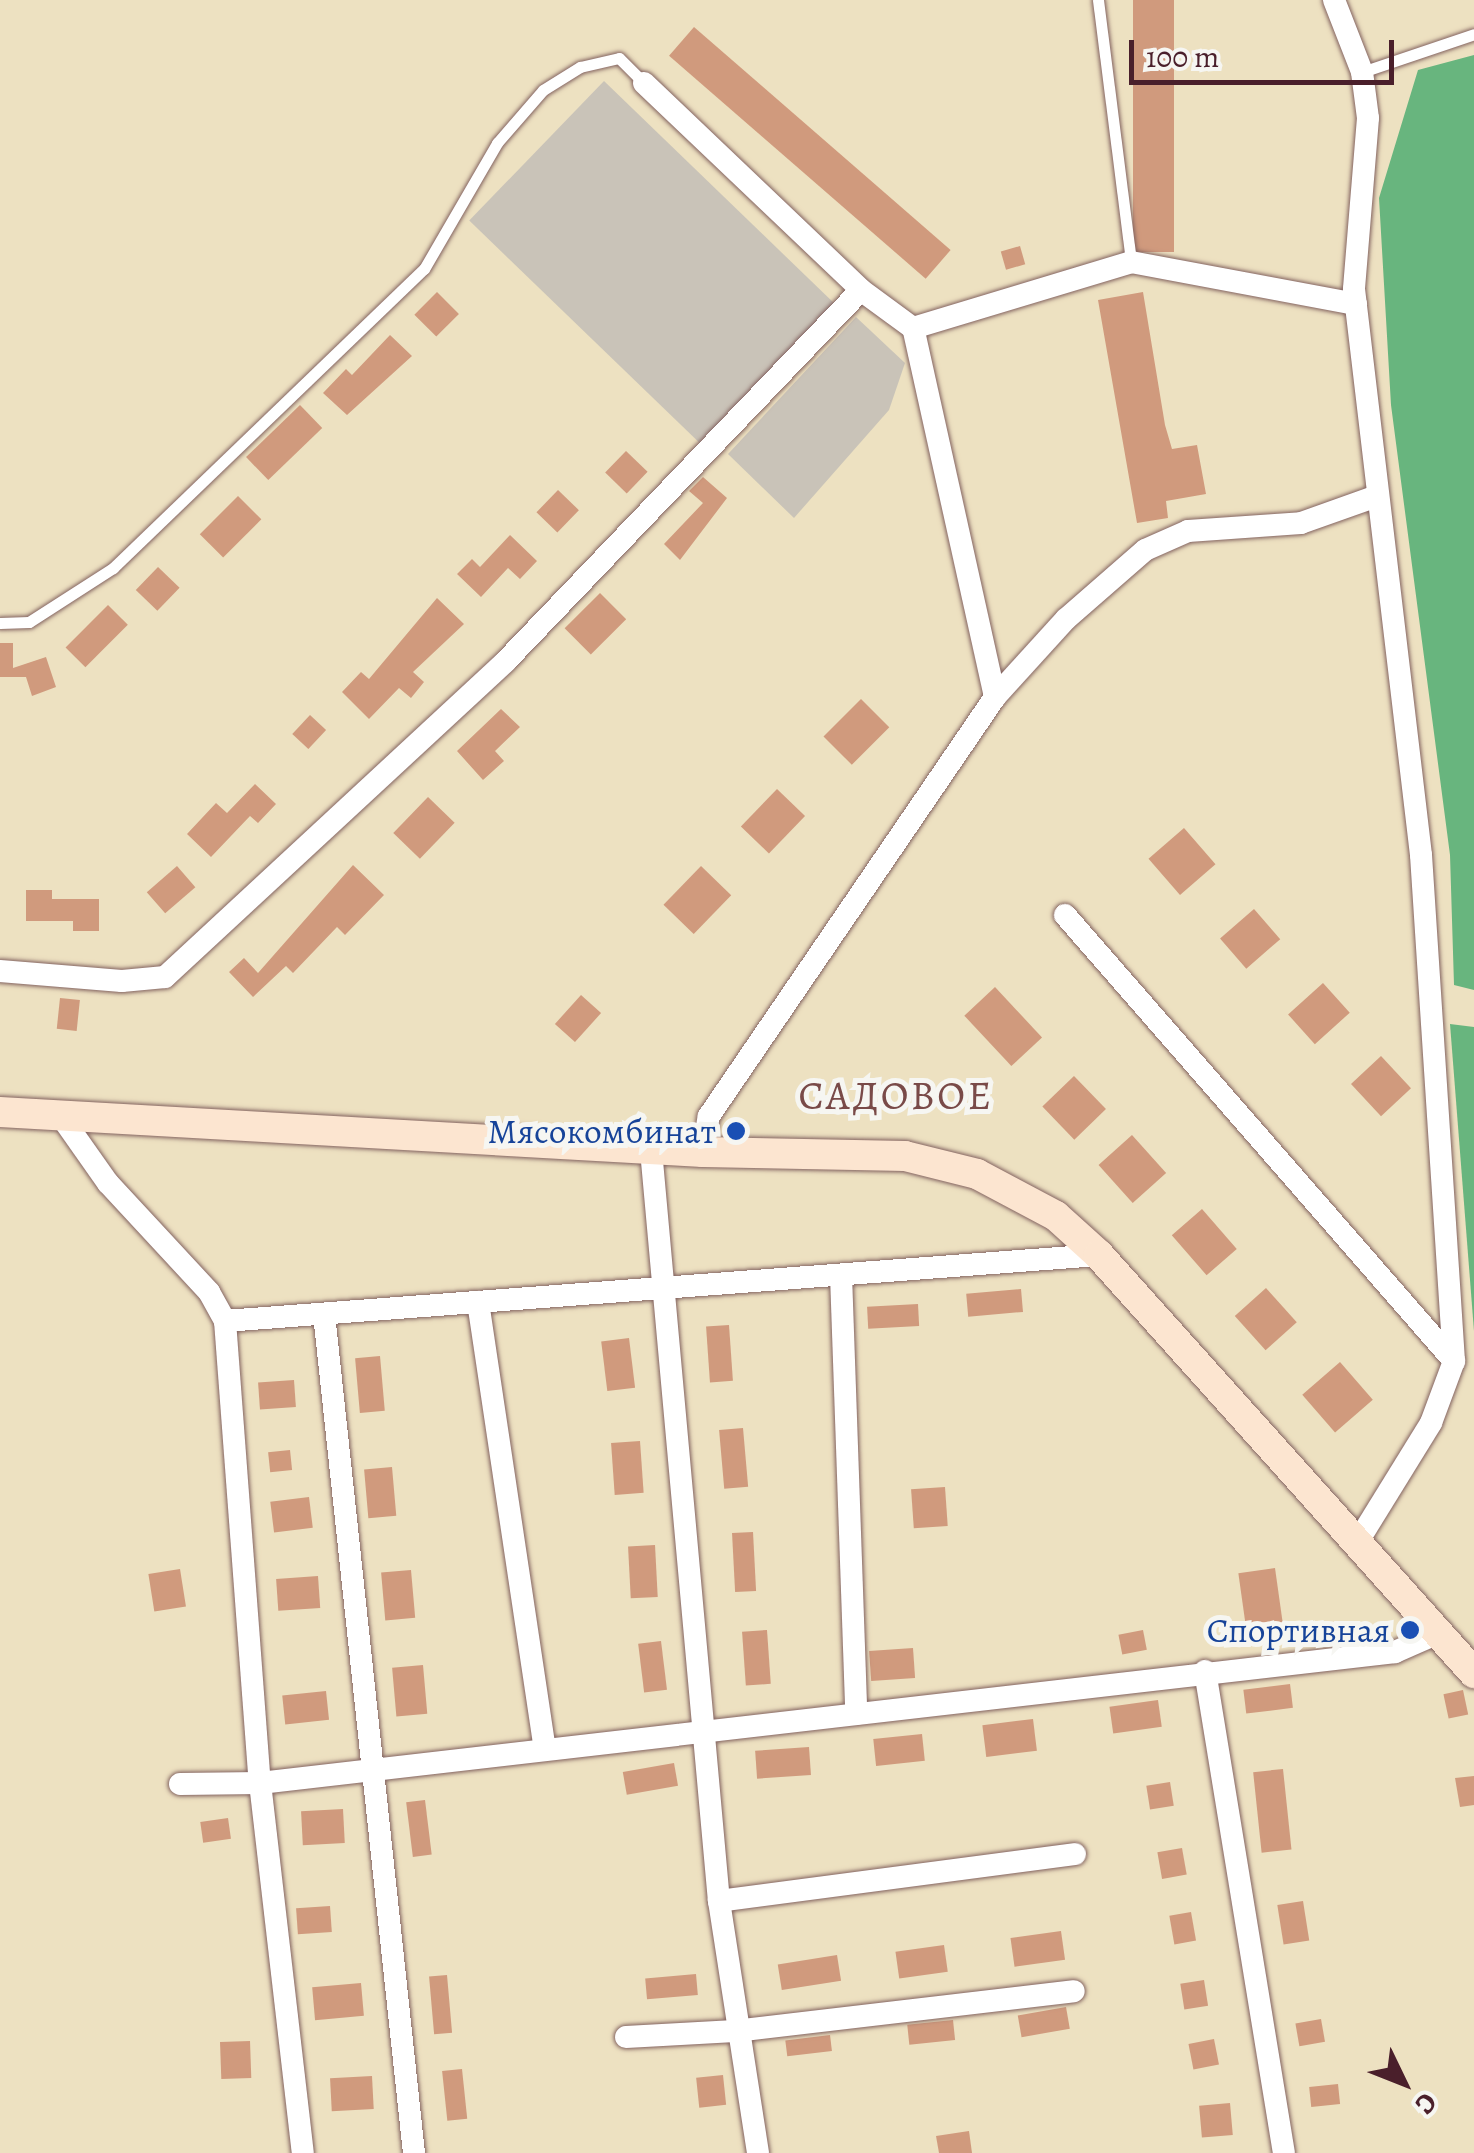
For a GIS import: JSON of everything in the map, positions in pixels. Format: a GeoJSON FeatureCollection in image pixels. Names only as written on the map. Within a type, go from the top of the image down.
{"type":"FeatureCollection","features":[{"type":"Feature","properties":{"kind":"street"},"geometry":{"type":"LineString","coordinates":[[1334,0],[1362,72],[1368,118],[1356,304],[1422,855],[1454,1361],[1432,1423],[1358,1540]]}},
{"type":"Feature","properties":{"kind":"street"},"geometry":{"type":"LineString","coordinates":[[644,83],[861,290],[913,328],[995,697]]}},
{"type":"Feature","properties":{"kind":"street"},"geometry":{"type":"LineString","coordinates":[[913,328],[1131,262],[1356,304]]}},
{"type":"Feature","properties":{"kind":"street"},"geometry":{"type":"LineString","coordinates":[[0,971],[122,981],[165,976],[505,662],[861,290]]}},
{"type":"Feature","properties":{"kind":"street"},"geometry":{"type":"LineString","coordinates":[[703,1152],[708,1116],[995,697],[1066,619],[1145,550],[1188,530],[1301,523],[1377,496]]}},
{"type":"Feature","properties":{"kind":"street"},"geometry":{"type":"LineString","coordinates":[[1065,915],[1454,1361]]}},
{"type":"Feature","properties":{"kind":"street"},"geometry":{"type":"LineString","coordinates":[[0,1112],[651,1150],[905,1156],[977,1174],[1056,1216],[1099,1256],[1473,1670]]}},
{"type":"Feature","properties":{"kind":"street"},"geometry":{"type":"LineString","coordinates":[[60,1115],[108,1183],[209,1292],[225,1322],[260,1782],[302,2153]]}},
{"type":"Feature","properties":{"kind":"street"},"geometry":{"type":"LineString","coordinates":[[651,1150],[720,1902],[736,2031],[758,2153]]}},
{"type":"Feature","properties":{"kind":"street"},"geometry":{"type":"LineString","coordinates":[[225,1322],[1099,1256]]}},
{"type":"Feature","properties":{"kind":"street"},"geometry":{"type":"LineString","coordinates":[[841,1275],[856,1714]]}},
{"type":"Feature","properties":{"kind":"street"},"geometry":{"type":"LineString","coordinates":[[478,1302],[545,1748]]}},
{"type":"Feature","properties":{"kind":"street"},"geometry":{"type":"LineString","coordinates":[[324,1314],[369,1770],[414,2153]]}},
{"type":"Feature","properties":{"kind":"street"},"geometry":{"type":"LineString","coordinates":[[180,1784],[260,1782],[1395,1652],[1438,1632]]}},
{"type":"Feature","properties":{"kind":"street"},"geometry":{"type":"LineString","coordinates":[[1206,1671],[1284,2153]]}},
{"type":"Feature","properties":{"kind":"street"},"geometry":{"type":"LineString","coordinates":[[720,1902],[1075,1854]]}},
{"type":"Feature","properties":{"kind":"street"},"geometry":{"type":"LineString","coordinates":[[626,2037],[736,2031],[1074,1991]]}},
{"type":"Feature","properties":{"kind":"lane"},"geometry":{"type":"LineString","coordinates":[[1098,0],[1131,262]]}},
{"type":"Feature","properties":{"kind":"lane"},"geometry":{"type":"LineString","coordinates":[[1362,72],[1474,34]]}},
{"type":"Feature","properties":{"kind":"lane"},"geometry":{"type":"LineString","coordinates":[[0,623],[29,622],[113,568],[424,269],[496,143],[543,90],[580,67],[619,58],[644,83]]}},
{"type":"Feature","properties":{"kind":"shaded area"},"geometry":{"type":"Polygon","coordinates":[[[604,81],[834,303],[699,443],[469,221],[604,81]]]}},
{"type":"Feature","properties":{"kind":"shaded area"},"geometry":{"type":"Polygon","coordinates":[[[856,317],[905,363],[889,410],[794,518],[728,454],[856,317]]]}},
{"type":"Feature","properties":{"kind":"green space"},"geometry":{"type":"Polygon","coordinates":[[[1474,55],[1474,990],[1454,985],[1450,855],[1391,405],[1379,198],[1418,70],[1474,55]]]}},
{"type":"Feature","properties":{"kind":"green space"},"geometry":{"type":"Polygon","coordinates":[[[1450,1024],[1474,1027],[1474,1331],[1450,1024]]]}},
{"type":"Feature","properties":{"kind":"building"},"geometry":{"type":"Polygon","coordinates":[[[1133,0],[1174,0],[1174,252],[1133,252],[1133,0]]]}},
{"type":"Feature","properties":{"kind":"building"},"geometry":{"type":"Polygon","coordinates":[[[694,27],[951,250],[926,279],[669,56],[694,27]]]}},
{"type":"Feature","properties":{"kind":"building"},"geometry":{"type":"Polygon","coordinates":[[[1020,246],[1025,264],[1006,270],[1001,252],[1020,246]]]}},
{"type":"Feature","properties":{"kind":"building"},"geometry":{"type":"Polygon","coordinates":[[[437,292],[459,314],[436,337],[414,315],[437,292]]]}},
{"type":"Feature","properties":{"kind":"building"},"geometry":{"type":"Polygon","coordinates":[[[1143,292],[1172,449],[1197,445],[1206,494],[1166,501],[1168,518],[1137,523],[1098,300],[1143,292]]]}},
{"type":"Feature","properties":{"kind":"building"},"geometry":{"type":"Polygon","coordinates":[[[390,335],[412,356],[347,415],[323,393],[346,369],[352,375],[390,335]]]}},
{"type":"Feature","properties":{"kind":"building"},"geometry":{"type":"Polygon","coordinates":[[[300,405],[322,428],[268,480],[246,457],[300,405]]]}},
{"type":"Feature","properties":{"kind":"building"},"geometry":{"type":"Polygon","coordinates":[[[626,451],[648,472],[627,493],[605,473],[626,451]]]}},
{"type":"Feature","properties":{"kind":"building"},"geometry":{"type":"Polygon","coordinates":[[[703,477],[727,498],[680,560],[664,544],[703,503],[689,491],[703,477]]]}},
{"type":"Feature","properties":{"kind":"building"},"geometry":{"type":"Polygon","coordinates":[[[558,490],[579,510],[557,532],[536,512],[558,490]]]}},
{"type":"Feature","properties":{"kind":"building"},"geometry":{"type":"Polygon","coordinates":[[[238,496],[261,519],[223,558],[200,534],[238,496]]]}},
{"type":"Feature","properties":{"kind":"building"},"geometry":{"type":"Polygon","coordinates":[[[510,535],[537,561],[520,579],[508,568],[481,597],[457,574],[472,559],[480,567],[510,535]]]}},
{"type":"Feature","properties":{"kind":"building"},"geometry":{"type":"Polygon","coordinates":[[[158,567],[180,588],[157,611],[136,590],[158,567]]]}},
{"type":"Feature","properties":{"kind":"building"},"geometry":{"type":"Polygon","coordinates":[[[600,593],[626,619],[591,655],[565,628],[600,593]]]}},
{"type":"Feature","properties":{"kind":"building"},"geometry":{"type":"Polygon","coordinates":[[[437,598],[464,624],[413,672],[424,682],[411,698],[399,688],[369,719],[342,692],[361,672],[369,679],[437,598]]]}},
{"type":"Feature","properties":{"kind":"building"},"geometry":{"type":"Polygon","coordinates":[[[108,605],[128,625],[85,667],[66,647],[108,605]]]}},
{"type":"Feature","properties":{"kind":"building"},"geometry":{"type":"Polygon","coordinates":[[[0,643],[13,643],[13,668],[46,657],[56,687],[32,696],[26,677],[0,677],[0,643]]]}},
{"type":"Feature","properties":{"kind":"building"},"geometry":{"type":"Polygon","coordinates":[[[861,699],[889,727],[852,765],[824,736],[861,699]]]}},
{"type":"Feature","properties":{"kind":"building"},"geometry":{"type":"Polygon","coordinates":[[[501,709],[520,727],[495,751],[504,761],[483,780],[457,751],[501,709]]]}},
{"type":"Feature","properties":{"kind":"building"},"geometry":{"type":"Polygon","coordinates":[[[310,715],[326,730],[308,749],[292,734],[310,715]]]}},
{"type":"Feature","properties":{"kind":"building"},"geometry":{"type":"Polygon","coordinates":[[[255,784],[276,804],[258,823],[250,816],[211,857],[187,834],[216,803],[227,813],[255,784]]]}},
{"type":"Feature","properties":{"kind":"building"},"geometry":{"type":"Polygon","coordinates":[[[777,789],[805,816],[769,853],[741,826],[777,789]]]}},
{"type":"Feature","properties":{"kind":"building"},"geometry":{"type":"Polygon","coordinates":[[[428,797],[455,823],[420,859],[393,833],[428,797]]]}},
{"type":"Feature","properties":{"kind":"building"},"geometry":{"type":"Polygon","coordinates":[[[1184,828],[1215,864],[1180,895],[1149,859],[1184,828]]]}},
{"type":"Feature","properties":{"kind":"building"},"geometry":{"type":"Polygon","coordinates":[[[353,865],[384,895],[345,935],[337,927],[293,973],[286,966],[253,997],[229,972],[244,958],[258,973],[353,865]]]}},
{"type":"Feature","properties":{"kind":"building"},"geometry":{"type":"Polygon","coordinates":[[[177,866],[195,887],[165,913],[147,892],[177,866]]]}},
{"type":"Feature","properties":{"kind":"building"},"geometry":{"type":"Polygon","coordinates":[[[701,866],[731,895],[694,934],[663,905],[701,866]]]}},
{"type":"Feature","properties":{"kind":"building"},"geometry":{"type":"Polygon","coordinates":[[[26,890],[52,890],[52,899],[99,899],[99,931],[73,931],[73,921],[26,921],[26,890]]]}},
{"type":"Feature","properties":{"kind":"building"},"geometry":{"type":"Polygon","coordinates":[[[1254,909],[1280,939],[1246,969],[1220,939],[1254,909]]]}},
{"type":"Feature","properties":{"kind":"building"},"geometry":{"type":"Polygon","coordinates":[[[1323,983],[1350,1013],[1315,1044],[1288,1014],[1323,983]]]}},
{"type":"Feature","properties":{"kind":"building"},"geometry":{"type":"Polygon","coordinates":[[[995,987],[1042,1037],[1011,1066],[964,1016],[995,987]]]}},
{"type":"Feature","properties":{"kind":"building"},"geometry":{"type":"Polygon","coordinates":[[[581,995],[601,1013],[575,1042],[555,1024],[581,995]]]}},
{"type":"Feature","properties":{"kind":"building"},"geometry":{"type":"Polygon","coordinates":[[[60,998],[80,1000],[77,1031],[57,1029],[60,998]]]}},
{"type":"Feature","properties":{"kind":"building"},"geometry":{"type":"Polygon","coordinates":[[[1381,1056],[1411,1088],[1381,1116],[1351,1084],[1381,1056]]]}},
{"type":"Feature","properties":{"kind":"building"},"geometry":{"type":"Polygon","coordinates":[[[1074,1076],[1106,1109],[1074,1140],[1042,1107],[1074,1076]]]}},
{"type":"Feature","properties":{"kind":"building"},"geometry":{"type":"Polygon","coordinates":[[[1132,1135],[1166,1173],[1133,1203],[1099,1165],[1132,1135]]]}},
{"type":"Feature","properties":{"kind":"building"},"geometry":{"type":"Polygon","coordinates":[[[1202,1209],[1237,1249],[1207,1275],[1172,1235],[1202,1209]]]}},
{"type":"Feature","properties":{"kind":"building"},"geometry":{"type":"Polygon","coordinates":[[[1266,1288],[1297,1322],[1266,1350],[1235,1316],[1266,1288]]]}},
{"type":"Feature","properties":{"kind":"building"},"geometry":{"type":"Polygon","coordinates":[[[1021,1289],[1023,1312],[968,1317],[966,1294],[1021,1289]]]}},
{"type":"Feature","properties":{"kind":"building"},"geometry":{"type":"Polygon","coordinates":[[[918,1304],[919,1326],[868,1329],[867,1307],[918,1304]]]}},
{"type":"Feature","properties":{"kind":"building"},"geometry":{"type":"Polygon","coordinates":[[[729,1325],[733,1381],[710,1382],[706,1327],[729,1325]]]}},
{"type":"Feature","properties":{"kind":"building"},"geometry":{"type":"Polygon","coordinates":[[[629,1338],[635,1388],[607,1391],[601,1341],[629,1338]]]}},
{"type":"Feature","properties":{"kind":"building"},"geometry":{"type":"Polygon","coordinates":[[[380,1356],[385,1411],[360,1413],[355,1358],[380,1356]]]}},
{"type":"Feature","properties":{"kind":"building"},"geometry":{"type":"Polygon","coordinates":[[[1340,1362],[1373,1400],[1335,1433],[1302,1395],[1340,1362]]]}},
{"type":"Feature","properties":{"kind":"building"},"geometry":{"type":"Polygon","coordinates":[[[294,1380],[296,1407],[260,1409],[258,1383],[294,1380]]]}},
{"type":"Feature","properties":{"kind":"building"},"geometry":{"type":"Polygon","coordinates":[[[743,1428],[748,1487],[724,1489],[719,1430],[743,1428]]]}},
{"type":"Feature","properties":{"kind":"building"},"geometry":{"type":"Polygon","coordinates":[[[640,1441],[644,1493],[615,1495],[611,1443],[640,1441]]]}},
{"type":"Feature","properties":{"kind":"building"},"geometry":{"type":"Polygon","coordinates":[[[290,1450],[292,1470],[270,1472],[268,1452],[290,1450]]]}},
{"type":"Feature","properties":{"kind":"building"},"geometry":{"type":"Polygon","coordinates":[[[392,1467],[396,1516],[368,1518],[364,1469],[392,1467]]]}},
{"type":"Feature","properties":{"kind":"building"},"geometry":{"type":"Polygon","coordinates":[[[945,1487],[948,1526],[914,1528],[911,1489],[945,1487]]]}},
{"type":"Feature","properties":{"kind":"building"},"geometry":{"type":"Polygon","coordinates":[[[309,1497],[313,1528],[274,1533],[270,1502],[309,1497]]]}},
{"type":"Feature","properties":{"kind":"building"},"geometry":{"type":"Polygon","coordinates":[[[753,1532],[756,1591],[735,1592],[732,1533],[753,1532]]]}},
{"type":"Feature","properties":{"kind":"building"},"geometry":{"type":"Polygon","coordinates":[[[655,1545],[658,1597],[631,1598],[628,1546],[655,1545]]]}},
{"type":"Feature","properties":{"kind":"building"},"geometry":{"type":"Polygon","coordinates":[[[1275,1568],[1284,1634],[1248,1639],[1238,1573],[1275,1568]]]}},
{"type":"Feature","properties":{"kind":"building"},"geometry":{"type":"Polygon","coordinates":[[[180,1569],[186,1607],[154,1612],[148,1574],[180,1569]]]}},
{"type":"Feature","properties":{"kind":"building"},"geometry":{"type":"Polygon","coordinates":[[[411,1570],[415,1618],[385,1620],[381,1573],[411,1570]]]}},
{"type":"Feature","properties":{"kind":"building"},"geometry":{"type":"Polygon","coordinates":[[[318,1576],[320,1608],[278,1611],[276,1579],[318,1576]]]}},
{"type":"Feature","properties":{"kind":"building"},"geometry":{"type":"Polygon","coordinates":[[[767,1630],[771,1684],[746,1686],[742,1632],[767,1630]]]}},
{"type":"Feature","properties":{"kind":"building"},"geometry":{"type":"Polygon","coordinates":[[[1143,1630],[1147,1650],[1122,1654],[1118,1635],[1143,1630]]]}},
{"type":"Feature","properties":{"kind":"building"},"geometry":{"type":"Polygon","coordinates":[[[661,1641],[667,1690],[644,1692],[638,1644],[661,1641]]]}},
{"type":"Feature","properties":{"kind":"building"},"geometry":{"type":"Polygon","coordinates":[[[913,1648],[915,1678],[871,1681],[869,1651],[913,1648]]]}},
{"type":"Feature","properties":{"kind":"building"},"geometry":{"type":"Polygon","coordinates":[[[423,1665],[427,1714],[396,1717],[392,1668],[423,1665]]]}},
{"type":"Feature","properties":{"kind":"building"},"geometry":{"type":"Polygon","coordinates":[[[1290,1684],[1293,1708],[1246,1714],[1243,1690],[1290,1684]]]}},
{"type":"Feature","properties":{"kind":"building"},"geometry":{"type":"Polygon","coordinates":[[[1463,1690],[1468,1714],[1449,1719],[1443,1694],[1463,1690]]]}},
{"type":"Feature","properties":{"kind":"building"},"geometry":{"type":"Polygon","coordinates":[[[326,1691],[329,1720],[285,1724],[282,1696],[326,1691]]]}},
{"type":"Feature","properties":{"kind":"building"},"geometry":{"type":"Polygon","coordinates":[[[1158,1700],[1162,1727],[1113,1734],[1109,1707],[1158,1700]]]}},
{"type":"Feature","properties":{"kind":"building"},"geometry":{"type":"Polygon","coordinates":[[[1033,1719],[1037,1751],[986,1757],[982,1725],[1033,1719]]]}},
{"type":"Feature","properties":{"kind":"building"},"geometry":{"type":"Polygon","coordinates":[[[922,1734],[925,1761],[876,1766],[873,1739],[922,1734]]]}},
{"type":"Feature","properties":{"kind":"building"},"geometry":{"type":"Polygon","coordinates":[[[809,1747],[811,1775],[757,1779],[755,1751],[809,1747]]]}},
{"type":"Feature","properties":{"kind":"building"},"geometry":{"type":"Polygon","coordinates":[[[674,1763],[678,1786],[627,1795],[623,1772],[674,1763]]]}},
{"type":"Feature","properties":{"kind":"building"},"geometry":{"type":"Polygon","coordinates":[[[1283,1769],[1291,1850],[1262,1853],[1253,1772],[1283,1769]]]}},
{"type":"Feature","properties":{"kind":"building"},"geometry":{"type":"Polygon","coordinates":[[[1474,1776],[1474,1805],[1460,1807],[1455,1778],[1474,1776]]]}},
{"type":"Feature","properties":{"kind":"building"},"geometry":{"type":"Polygon","coordinates":[[[1170,1782],[1174,1806],[1150,1809],[1146,1786],[1170,1782]]]}},
{"type":"Feature","properties":{"kind":"building"},"geometry":{"type":"Polygon","coordinates":[[[425,1800],[432,1855],[413,1857],[406,1802],[425,1800]]]}},
{"type":"Feature","properties":{"kind":"building"},"geometry":{"type":"Polygon","coordinates":[[[343,1809],[345,1843],[303,1845],[301,1811],[343,1809]]]}},
{"type":"Feature","properties":{"kind":"building"},"geometry":{"type":"Polygon","coordinates":[[[228,1818],[231,1839],[203,1843],[200,1822],[228,1818]]]}},
{"type":"Feature","properties":{"kind":"building"},"geometry":{"type":"Polygon","coordinates":[[[1182,1848],[1187,1875],[1162,1879],[1157,1852],[1182,1848]]]}},
{"type":"Feature","properties":{"kind":"building"},"geometry":{"type":"Polygon","coordinates":[[[1303,1901],[1309,1941],[1284,1945],[1277,1905],[1303,1901]]]}},
{"type":"Feature","properties":{"kind":"building"},"geometry":{"type":"Polygon","coordinates":[[[330,1906],[332,1932],[298,1934],[296,1908],[330,1906]]]}},
{"type":"Feature","properties":{"kind":"building"},"geometry":{"type":"Polygon","coordinates":[[[1191,1912],[1196,1941],[1174,1944],[1169,1916],[1191,1912]]]}},
{"type":"Feature","properties":{"kind":"building"},"geometry":{"type":"Polygon","coordinates":[[[1061,1931],[1065,1960],[1015,1967],[1010,1938],[1061,1931]]]}},
{"type":"Feature","properties":{"kind":"building"},"geometry":{"type":"Polygon","coordinates":[[[944,1945],[948,1972],[899,1979],[895,1952],[944,1945]]]}},
{"type":"Feature","properties":{"kind":"building"},"geometry":{"type":"Polygon","coordinates":[[[837,1955],[841,1981],[782,1990],[778,1964],[837,1955]]]}},
{"type":"Feature","properties":{"kind":"building"},"geometry":{"type":"Polygon","coordinates":[[[696,1974],[698,1995],[647,1999],[645,1978],[696,1974]]]}},
{"type":"Feature","properties":{"kind":"building"},"geometry":{"type":"Polygon","coordinates":[[[447,1975],[452,2033],[434,2034],[429,1977],[447,1975]]]}},
{"type":"Feature","properties":{"kind":"building"},"geometry":{"type":"Polygon","coordinates":[[[1204,1980],[1208,2006],[1184,2009],[1180,1984],[1204,1980]]]}},
{"type":"Feature","properties":{"kind":"building"},"geometry":{"type":"Polygon","coordinates":[[[361,1983],[364,2016],[315,2020],[312,1987],[361,1983]]]}},
{"type":"Feature","properties":{"kind":"building"},"geometry":{"type":"Polygon","coordinates":[[[1066,2007],[1070,2029],[1022,2037],[1018,2016],[1066,2007]]]}},
{"type":"Feature","properties":{"kind":"building"},"geometry":{"type":"Polygon","coordinates":[[[1321,2019],[1325,2042],[1299,2046],[1295,2024],[1321,2019]]]}},
{"type":"Feature","properties":{"kind":"building"},"geometry":{"type":"Polygon","coordinates":[[[953,2020],[955,2040],[909,2045],[907,2025],[953,2020]]]}},
{"type":"Feature","properties":{"kind":"building"},"geometry":{"type":"Polygon","coordinates":[[[830,2035],[832,2051],[787,2056],[785,2040],[830,2035]]]}},
{"type":"Feature","properties":{"kind":"building"},"geometry":{"type":"Polygon","coordinates":[[[1214,2039],[1219,2065],[1193,2069],[1188,2044],[1214,2039]]]}},
{"type":"Feature","properties":{"kind":"building"},"geometry":{"type":"Polygon","coordinates":[[[250,2041],[251,2078],[221,2079],[220,2042],[250,2041]]]}},
{"type":"Feature","properties":{"kind":"building"},"geometry":{"type":"Polygon","coordinates":[[[462,2069],[467,2119],[447,2121],[442,2071],[462,2069]]]}},
{"type":"Feature","properties":{"kind":"building"},"geometry":{"type":"Polygon","coordinates":[[[723,2075],[726,2105],[699,2108],[696,2078],[723,2075]]]}},
{"type":"Feature","properties":{"kind":"building"},"geometry":{"type":"Polygon","coordinates":[[[372,2076],[374,2109],[332,2111],[330,2078],[372,2076]]]}},
{"type":"Feature","properties":{"kind":"building"},"geometry":{"type":"Polygon","coordinates":[[[1338,2084],[1340,2104],[1311,2107],[1309,2087],[1338,2084]]]}},
{"type":"Feature","properties":{"kind":"building"},"geometry":{"type":"Polygon","coordinates":[[[1230,2103],[1233,2135],[1202,2138],[1199,2106],[1230,2103]]]}},
{"type":"Feature","properties":{"kind":"building"},"geometry":{"type":"Polygon","coordinates":[[[969,2131],[972,2153],[939,2153],[936,2136],[969,2131]]]}},
{"type":"Feature","properties":{"kind":"place","name":"Мясокомбинат"},"geometry":{"type":"Point","coordinates":[736,1131]}},
{"type":"Feature","properties":{"kind":"place","name":"Спортивная"},"geometry":{"type":"Point","coordinates":[1410,1630]}},
{"type":"Feature","properties":{"kind":"district","name":"САДОВОЕ"},"geometry":{"type":"Point","coordinates":[896,1096]}}]}
